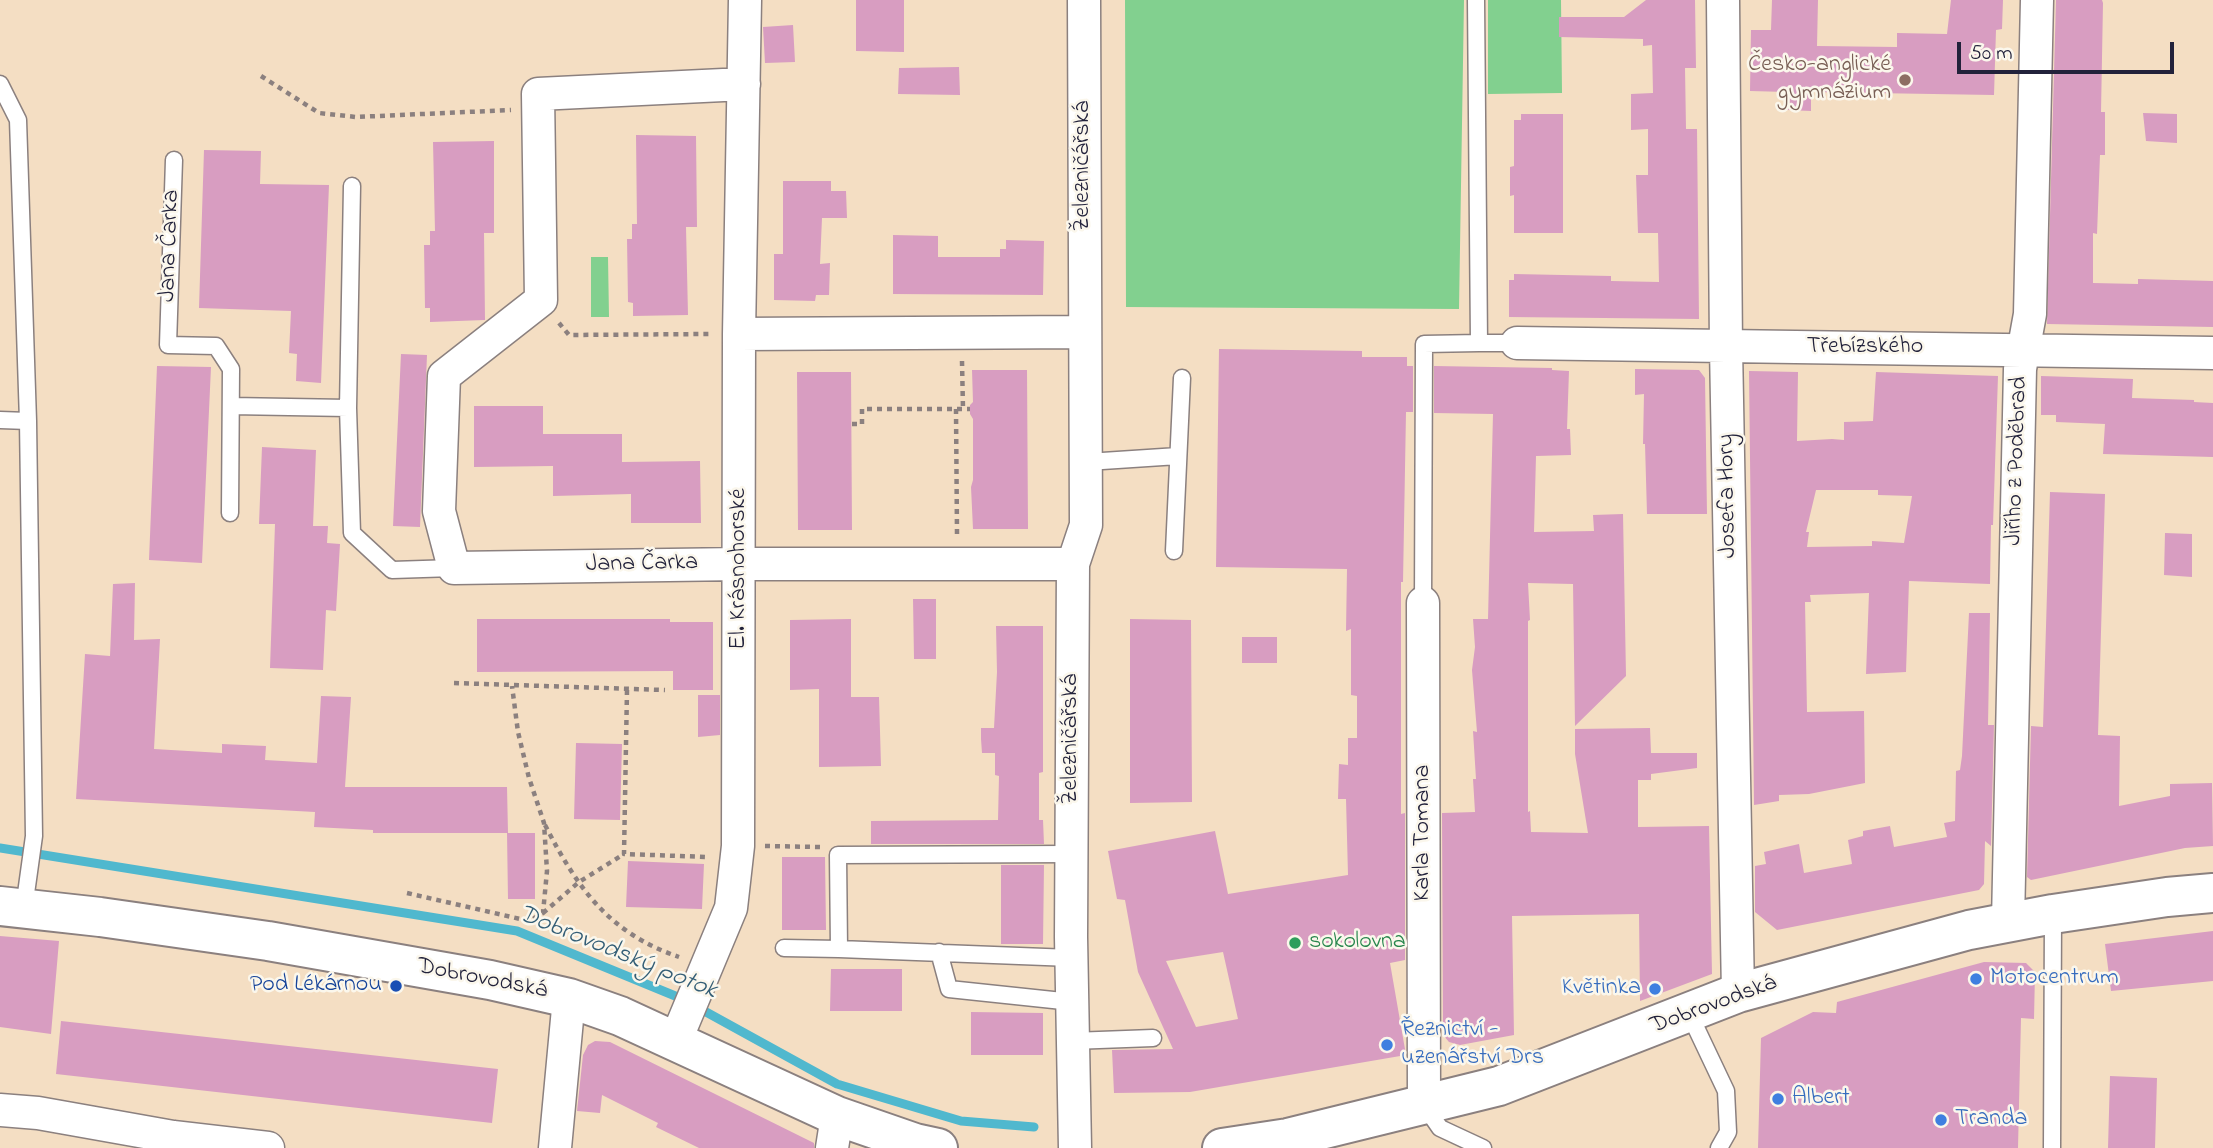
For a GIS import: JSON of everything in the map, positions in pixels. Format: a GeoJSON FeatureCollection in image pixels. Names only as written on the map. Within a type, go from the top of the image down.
{"type":"FeatureCollection","features":[{"type":"Feature","properties":{"kind":"main road","name":"Dobrovodská"},"geometry":{"type":"LineString","coordinates":[[1222,1148],[1289,1143],[1499,1086],[1738,993],[1969,930],[2053,914],[2213,893]]}},
{"type":"Feature","properties":{"kind":"main road","name":"Dobrovodská"},"geometry":{"type":"LineString","coordinates":[[12,907],[268,941],[465,976],[569,998],[620,1016],[680,1030],[834,1132],[938,1148]]}},
{"type":"Feature","properties":{"kind":"street","name":"El. Krásnohorské"},"geometry":{"type":"LineString","coordinates":[[680,1030],[732,908],[738,846],[739,334],[745,0]]}},
{"type":"Feature","properties":{"kind":"street","name":"Železničářská"},"geometry":{"type":"LineString","coordinates":[[1075,1148],[1071,958],[1073,564],[1086,525],[1087,463],[1084,332],[1084,0]]}},
{"type":"Feature","properties":{"kind":"street","name":"Josefa Hory"},"geometry":{"type":"LineString","coordinates":[[1723,0],[1726,347],[1738,993]]}},
{"type":"Feature","properties":{"kind":"street","name":"Jiřího z Poděbrad"},"geometry":{"type":"LineString","coordinates":[[2008,922],[2020,369],[2030,314],[2037,0]]}},
{"type":"Feature","properties":{"kind":"street"},"geometry":{"type":"LineString","coordinates":[[454,568],[439,511],[444,376],[541,300],[538,94],[744,84]]}},
{"type":"Feature","properties":{"kind":"street"},"geometry":{"type":"LineString","coordinates":[[739,334],[1084,332]]}},
{"type":"Feature","properties":{"kind":"street","name":"Třebízského"},"geometry":{"type":"LineString","coordinates":[[1517,344],[2213,353]]}},
{"type":"Feature","properties":{"kind":"street","name":"Jana Čarka"},"geometry":{"type":"LineString","coordinates":[[454,568],[740,564],[1073,564]]}},
{"type":"Feature","properties":{"kind":"street","name":"Karla Tomana"},"geometry":{"type":"LineString","coordinates":[[1423,603],[1424,1105]]}},
{"type":"Feature","properties":{"kind":"street"},"geometry":{"type":"LineString","coordinates":[[555,1148],[569,998]]}},
{"type":"Feature","properties":{"kind":"street"},"geometry":{"type":"LineString","coordinates":[[0,1110],[38,1114],[173,1142],[268,1148]]}},
{"type":"Feature","properties":{"kind":"lane"},"geometry":{"type":"LineString","coordinates":[[1476,0],[1479,343]]}},
{"type":"Feature","properties":{"kind":"lane"},"geometry":{"type":"LineString","coordinates":[[0,84],[18,120],[29,421],[34,836],[29,864],[12,907]]}},
{"type":"Feature","properties":{"kind":"lane","name":"Jana Čarka"},"geometry":{"type":"LineString","coordinates":[[174,160],[168,345],[216,346],[231,369],[230,513]]}},
{"type":"Feature","properties":{"kind":"lane","name":"Jana Čarka"},"geometry":{"type":"LineString","coordinates":[[352,186],[348,408],[352,533],[392,570],[454,568]]}},
{"type":"Feature","properties":{"kind":"lane"},"geometry":{"type":"LineString","coordinates":[[1423,603],[1424,344],[1517,344]]}},
{"type":"Feature","properties":{"kind":"lane"},"geometry":{"type":"LineString","coordinates":[[1174,551],[1182,377]]}},
{"type":"Feature","properties":{"kind":"lane"},"geometry":{"type":"LineString","coordinates":[[231,406],[348,408]]}},
{"type":"Feature","properties":{"kind":"lane"},"geometry":{"type":"LineString","coordinates":[[0,420],[29,421]]}},
{"type":"Feature","properties":{"kind":"lane"},"geometry":{"type":"LineString","coordinates":[[1087,463],[1178,456]]}},
{"type":"Feature","properties":{"kind":"lane"},"geometry":{"type":"LineString","coordinates":[[839,949],[838,855],[1071,854]]}},
{"type":"Feature","properties":{"kind":"lane"},"geometry":{"type":"LineString","coordinates":[[2052,1148],[2053,914]]}},
{"type":"Feature","properties":{"kind":"lane"},"geometry":{"type":"LineString","coordinates":[[784,948],[1071,958]]}},
{"type":"Feature","properties":{"kind":"lane"},"geometry":{"type":"LineString","coordinates":[[939,952],[949,989],[1072,1002]]}},
{"type":"Feature","properties":{"kind":"lane"},"geometry":{"type":"LineString","coordinates":[[1689,1013],[1726,1091],[1728,1132],[1719,1148]]}},
{"type":"Feature","properties":{"kind":"lane"},"geometry":{"type":"LineString","coordinates":[[1072,1041],[1153,1038]]}},
{"type":"Feature","properties":{"kind":"lane"},"geometry":{"type":"LineString","coordinates":[[1424,1105],[1440,1128],[1483,1148]]}},
{"type":"Feature","properties":{"kind":"path"},"geometry":{"type":"LineString","coordinates":[[261,76],[319,113],[356,117],[518,110],[538,94]]}},
{"type":"Feature","properties":{"kind":"path"},"geometry":{"type":"LineString","coordinates":[[541,300],[569,335],[739,334]]}},
{"type":"Feature","properties":{"kind":"path"},"geometry":{"type":"LineString","coordinates":[[961,332],[963,409]]}},
{"type":"Feature","properties":{"kind":"path"},"geometry":{"type":"LineString","coordinates":[[852,424],[862,424],[862,409],[970,409]]}},
{"type":"Feature","properties":{"kind":"path"},"geometry":{"type":"LineString","coordinates":[[956,409],[958,564]]}},
{"type":"Feature","properties":{"kind":"path"},"geometry":{"type":"LineString","coordinates":[[454,683],[665,690]]}},
{"type":"Feature","properties":{"kind":"path"},"geometry":{"type":"LineString","coordinates":[[512,686],[528,778],[544,823],[565,863],[617,926],[702,977]]}},
{"type":"Feature","properties":{"kind":"path"},"geometry":{"type":"LineString","coordinates":[[624,854],[627,690]]}},
{"type":"Feature","properties":{"kind":"path"},"geometry":{"type":"LineString","coordinates":[[543,913],[547,871],[544,823]]}},
{"type":"Feature","properties":{"kind":"path"},"geometry":{"type":"LineString","coordinates":[[738,846],[828,846],[838,855]]}},
{"type":"Feature","properties":{"kind":"path"},"geometry":{"type":"LineString","coordinates":[[407,893],[529,921],[543,913],[579,882],[624,854],[706,857]]}},
{"type":"Feature","properties":{"kind":"green space"},"geometry":{"type":"Polygon","coordinates":[[[1125,0],[1464,0],[1459,309],[1126,307],[1125,0]]]}},
{"type":"Feature","properties":{"kind":"green space"},"geometry":{"type":"Polygon","coordinates":[[[1488,0],[1561,0],[1562,93],[1488,94],[1488,0]]]}},
{"type":"Feature","properties":{"kind":"green space"},"geometry":{"type":"Polygon","coordinates":[[[591,257],[608,257],[609,317],[591,317],[591,257]]]}},
{"type":"Feature","properties":{"kind":"building"},"geometry":{"type":"Polygon","coordinates":[[[856,0],[904,0],[904,52],[856,51],[856,0]]]}},
{"type":"Feature","properties":{"kind":"building"},"geometry":{"type":"Polygon","coordinates":[[[1646,0],[1695,0],[1696,68],[1685,68],[1686,129],[1697,129],[1699,319],[1509,317],[1509,280],[1514,280],[1514,274],[1611,276],[1611,281],[1659,282],[1658,233],[1638,233],[1636,175],[1648,175],[1648,129],[1631,130],[1631,94],[1653,93],[1652,45],[1643,46],[1643,39],[1559,37],[1559,17],[1624,17],[1646,0]]]}},
{"type":"Feature","properties":{"kind":"building"},"geometry":{"type":"Polygon","coordinates":[[[1772,0],[1818,0],[1817,46],[1897,47],[1897,33],[1947,34],[1951,0],[2003,0],[2002,29],[1996,30],[1994,95],[1811,92],[1811,111],[1787,110],[1787,92],[1750,91],[1751,30],[1771,30],[1772,0]]]}},
{"type":"Feature","properties":{"kind":"building"},"geometry":{"type":"Polygon","coordinates":[[[2056,0],[2102,0],[2103,3],[2101,112],[2105,112],[2105,155],[2100,155],[2097,234],[2093,233],[2093,283],[2138,284],[2138,279],[2213,281],[2213,327],[2047,324],[2056,0]]]}},
{"type":"Feature","properties":{"kind":"building"},"geometry":{"type":"Polygon","coordinates":[[[793,25],[795,62],[765,63],[763,27],[793,25]]]}},
{"type":"Feature","properties":{"kind":"building"},"geometry":{"type":"Polygon","coordinates":[[[959,67],[960,95],[898,94],[899,68],[959,67]]]}},
{"type":"Feature","properties":{"kind":"building"},"geometry":{"type":"Polygon","coordinates":[[[2143,113],[2177,114],[2177,143],[2146,141],[2143,113]]]}},
{"type":"Feature","properties":{"kind":"building"},"geometry":{"type":"Polygon","coordinates":[[[1521,114],[1563,114],[1563,233],[1514,233],[1514,195],[1510,196],[1510,167],[1514,166],[1514,120],[1521,120],[1521,114]]]}},
{"type":"Feature","properties":{"kind":"building"},"geometry":{"type":"Polygon","coordinates":[[[636,135],[696,136],[697,227],[686,227],[688,315],[633,316],[633,303],[628,302],[627,239],[632,239],[632,224],[637,224],[636,135]]]}},
{"type":"Feature","properties":{"kind":"building"},"geometry":{"type":"Polygon","coordinates":[[[494,141],[494,233],[484,233],[485,320],[430,322],[430,308],[425,308],[424,245],[430,245],[430,231],[435,231],[433,142],[494,141]]]}},
{"type":"Feature","properties":{"kind":"building"},"geometry":{"type":"Polygon","coordinates":[[[204,150],[261,151],[260,184],[329,185],[321,383],[296,381],[297,354],[289,353],[291,311],[199,308],[204,150]]]}},
{"type":"Feature","properties":{"kind":"building"},"geometry":{"type":"Polygon","coordinates":[[[783,181],[831,181],[831,191],[846,191],[847,218],[822,218],[820,264],[830,263],[829,295],[816,295],[815,301],[774,300],[774,254],[783,254],[783,181]]]}},
{"type":"Feature","properties":{"kind":"building"},"geometry":{"type":"Polygon","coordinates":[[[893,235],[938,236],[938,257],[1000,257],[1000,249],[1006,249],[1006,240],[1044,241],[1043,295],[893,294],[893,235]]]}},
{"type":"Feature","properties":{"kind":"building"},"geometry":{"type":"Polygon","coordinates":[[[1219,349],[1362,351],[1362,357],[1407,357],[1407,366],[1413,366],[1413,412],[1406,412],[1401,582],[1401,814],[1405,813],[1405,960],[1390,963],[1406,1055],[1190,1092],[1114,1093],[1112,1050],[1173,1049],[1138,972],[1125,900],[1117,899],[1108,851],[1215,831],[1228,894],[1348,875],[1346,799],[1338,799],[1339,764],[1348,765],[1348,738],[1357,738],[1357,696],[1351,695],[1351,629],[1346,631],[1347,569],[1216,567],[1219,349]],[[1223,952],[1166,961],[1196,1027],[1238,1019],[1223,952]]]}},
{"type":"Feature","properties":{"kind":"building"},"geometry":{"type":"Polygon","coordinates":[[[401,354],[427,355],[420,527],[393,526],[401,354]]]}},
{"type":"Feature","properties":{"kind":"building"},"geometry":{"type":"Polygon","coordinates":[[[157,366],[211,367],[202,563],[149,560],[157,366]]]}},
{"type":"Feature","properties":{"kind":"building"},"geometry":{"type":"Polygon","coordinates":[[[1434,366],[1552,368],[1569,371],[1567,429],[1570,429],[1571,455],[1536,456],[1534,532],[1594,531],[1593,515],[1623,514],[1626,676],[1575,726],[1573,584],[1528,583],[1528,812],[1530,811],[1531,832],[1588,833],[1575,754],[1575,729],[1650,728],[1651,753],[1697,753],[1697,768],[1651,774],[1651,780],[1638,780],[1638,827],[1709,826],[1712,974],[1640,1001],[1639,914],[1512,916],[1514,1035],[1460,1045],[1449,1042],[1443,1035],[1442,813],[1475,812],[1473,731],[1477,732],[1472,670],[1475,647],[1473,619],[1488,619],[1493,414],[1434,413],[1434,366]]]}},
{"type":"Feature","properties":{"kind":"building"},"geometry":{"type":"Polygon","coordinates":[[[1635,369],[1699,370],[1705,378],[1707,514],[1647,514],[1643,444],[1644,394],[1635,395],[1635,369]]]}},
{"type":"Feature","properties":{"kind":"building"},"geometry":{"type":"Polygon","coordinates":[[[972,370],[1027,370],[1028,529],[973,529],[973,419],[970,414],[970,405],[973,402],[972,370]]]}},
{"type":"Feature","properties":{"kind":"building"},"geometry":{"type":"Polygon","coordinates":[[[1749,371],[1798,372],[1797,441],[1844,440],[1844,422],[1873,421],[1876,372],[1998,376],[1990,584],[1909,581],[1906,672],[1866,674],[1869,593],[1810,595],[1811,602],[1805,602],[1807,712],[1864,711],[1865,783],[1809,794],[1779,795],[1779,801],[1754,805],[1749,371]],[[1816,490],[1806,532],[1809,532],[1807,547],[1872,546],[1872,541],[1904,543],[1912,496],[1878,495],[1878,490],[1816,490]]]}},
{"type":"Feature","properties":{"kind":"building"},"geometry":{"type":"Polygon","coordinates":[[[797,372],[851,372],[852,530],[798,530],[797,372]]]}},
{"type":"Feature","properties":{"kind":"building"},"geometry":{"type":"Polygon","coordinates":[[[2041,376],[2133,379],[2132,398],[2213,403],[2213,457],[2103,454],[2105,424],[2056,422],[2056,415],[2041,415],[2041,376]]]}},
{"type":"Feature","properties":{"kind":"building"},"geometry":{"type":"Polygon","coordinates":[[[474,406],[543,406],[543,434],[622,434],[622,462],[700,461],[701,523],[631,523],[631,494],[553,496],[553,466],[474,467],[474,406]]]}},
{"type":"Feature","properties":{"kind":"building"},"geometry":{"type":"Polygon","coordinates":[[[262,447],[316,450],[313,526],[328,526],[327,543],[340,544],[336,611],[326,610],[323,670],[270,668],[275,524],[259,524],[262,447]]]}},
{"type":"Feature","properties":{"kind":"building"},"geometry":{"type":"Polygon","coordinates":[[[2050,492],[2105,494],[2098,735],[2120,736],[2119,806],[2170,796],[2170,784],[2212,783],[2213,846],[2185,848],[2031,880],[2027,877],[2031,726],[2043,727],[2050,492]]]}},
{"type":"Feature","properties":{"kind":"building"},"geometry":{"type":"Polygon","coordinates":[[[2165,533],[2192,534],[2192,577],[2164,575],[2165,533]]]}},
{"type":"Feature","properties":{"kind":"building"},"geometry":{"type":"Polygon","coordinates":[[[135,583],[134,640],[160,639],[154,749],[222,753],[222,744],[266,746],[265,760],[317,763],[321,696],[351,697],[345,787],[507,787],[508,833],[535,833],[535,899],[508,899],[507,833],[373,833],[373,830],[314,827],[315,812],[76,799],[85,654],[110,656],[113,584],[135,583]]]}},
{"type":"Feature","properties":{"kind":"building"},"geometry":{"type":"Polygon","coordinates":[[[913,599],[936,599],[936,659],[914,659],[913,599]]]}},
{"type":"Feature","properties":{"kind":"building"},"geometry":{"type":"Polygon","coordinates":[[[1969,613],[1990,613],[1988,725],[1994,725],[1991,846],[1985,841],[1984,884],[1979,890],[1777,930],[1755,912],[1755,866],[1766,864],[1764,852],[1799,844],[1804,873],[1852,864],[1848,840],[1863,836],[1863,831],[1890,826],[1894,847],[1947,837],[1944,823],[1955,821],[1956,771],[1960,770],[1962,756],[1969,613]]]}},
{"type":"Feature","properties":{"kind":"building"},"geometry":{"type":"Polygon","coordinates":[[[477,619],[670,619],[670,622],[713,622],[713,690],[673,690],[673,671],[477,672],[477,619]]]}},
{"type":"Feature","properties":{"kind":"building"},"geometry":{"type":"Polygon","coordinates":[[[851,619],[851,697],[879,697],[881,766],[819,767],[819,689],[790,690],[790,620],[851,619]]]}},
{"type":"Feature","properties":{"kind":"building"},"geometry":{"type":"Polygon","coordinates":[[[1130,619],[1191,620],[1192,802],[1130,803],[1130,619]]]}},
{"type":"Feature","properties":{"kind":"building"},"geometry":{"type":"Polygon","coordinates":[[[996,626],[1043,626],[1043,772],[1039,773],[1039,820],[1043,820],[1044,844],[871,844],[871,821],[998,820],[999,776],[995,775],[995,753],[982,753],[981,739],[981,728],[994,728],[996,626]]]}},
{"type":"Feature","properties":{"kind":"building"},"geometry":{"type":"Polygon","coordinates":[[[1242,637],[1277,637],[1277,663],[1242,663],[1242,637]]]}},
{"type":"Feature","properties":{"kind":"building"},"geometry":{"type":"Polygon","coordinates":[[[698,695],[720,695],[720,735],[698,737],[698,695]]]}},
{"type":"Feature","properties":{"kind":"building"},"geometry":{"type":"Polygon","coordinates":[[[576,743],[622,744],[620,820],[574,819],[576,743]]]}},
{"type":"Feature","properties":{"kind":"building"},"geometry":{"type":"Polygon","coordinates":[[[782,857],[825,857],[826,930],[782,930],[782,857]]]}},
{"type":"Feature","properties":{"kind":"building"},"geometry":{"type":"Polygon","coordinates":[[[628,861],[704,864],[702,909],[626,907],[628,861]]]}},
{"type":"Feature","properties":{"kind":"building"},"geometry":{"type":"Polygon","coordinates":[[[1001,865],[1044,865],[1043,944],[1001,944],[1001,865]]]}},
{"type":"Feature","properties":{"kind":"building"},"geometry":{"type":"Polygon","coordinates":[[[2213,931],[2213,981],[2111,991],[2105,944],[2213,931]]]}},
{"type":"Feature","properties":{"kind":"building"},"geometry":{"type":"Polygon","coordinates":[[[0,936],[59,941],[51,1034],[0,1027],[0,936]]]}},
{"type":"Feature","properties":{"kind":"building"},"geometry":{"type":"Polygon","coordinates":[[[1984,962],[2026,963],[2035,972],[2034,1019],[2021,1018],[2018,1148],[1758,1148],[1761,1038],[1813,1012],[1836,1013],[1837,1002],[1984,962]]]}},
{"type":"Feature","properties":{"kind":"building"},"geometry":{"type":"Polygon","coordinates":[[[831,969],[902,969],[902,1011],[830,1011],[831,969]]]}},
{"type":"Feature","properties":{"kind":"building"},"geometry":{"type":"Polygon","coordinates":[[[971,1012],[1043,1013],[1043,1055],[971,1055],[971,1012]]]}},
{"type":"Feature","properties":{"kind":"building"},"geometry":{"type":"Polygon","coordinates":[[[61,1021],[498,1069],[492,1123],[56,1074],[61,1021]]]}},
{"type":"Feature","properties":{"kind":"building"},"geometry":{"type":"Polygon","coordinates":[[[595,1041],[610,1042],[814,1143],[814,1148],[699,1148],[656,1127],[658,1123],[602,1095],[600,1113],[577,1111],[583,1055],[588,1045],[595,1041]]]}},
{"type":"Feature","properties":{"kind":"building"},"geometry":{"type":"Polygon","coordinates":[[[2110,1076],[2157,1078],[2155,1148],[2108,1148],[2110,1076]]]}},
{"type":"Feature","properties":{"kind":"waterway","name":"Dobrovodský potok"},"geometry":{"type":"LineString","coordinates":[[0,848],[517,931],[685,1000]]}},
{"type":"Feature","properties":{"kind":"waterway","name":"Dobrovodský potok"},"geometry":{"type":"LineString","coordinates":[[697,1007],[837,1084],[961,1121],[1034,1127]]}},
{"type":"Feature","properties":{"kind":"place","name":"Česko-anglické gymnázium"},"geometry":{"type":"Point","coordinates":[1905,80]}},
{"type":"Feature","properties":{"kind":"place","name":"sokolovna"},"geometry":{"type":"Point","coordinates":[1295,943]}},
{"type":"Feature","properties":{"kind":"place","name":"Motocentrum"},"geometry":{"type":"Point","coordinates":[1976,979]}},
{"type":"Feature","properties":{"kind":"place","name":"Pod Lékárnou"},"geometry":{"type":"Point","coordinates":[396,986]}},
{"type":"Feature","properties":{"kind":"place","name":"Květinka"},"geometry":{"type":"Point","coordinates":[1655,989]}},
{"type":"Feature","properties":{"kind":"place","name":"Řeznictví - uzenářství Drs"},"geometry":{"type":"Point","coordinates":[1387,1045]}},
{"type":"Feature","properties":{"kind":"place","name":"Albert"},"geometry":{"type":"Point","coordinates":[1778,1099]}},
{"type":"Feature","properties":{"kind":"place","name":"Tranda"},"geometry":{"type":"Point","coordinates":[1941,1120]}}]}
